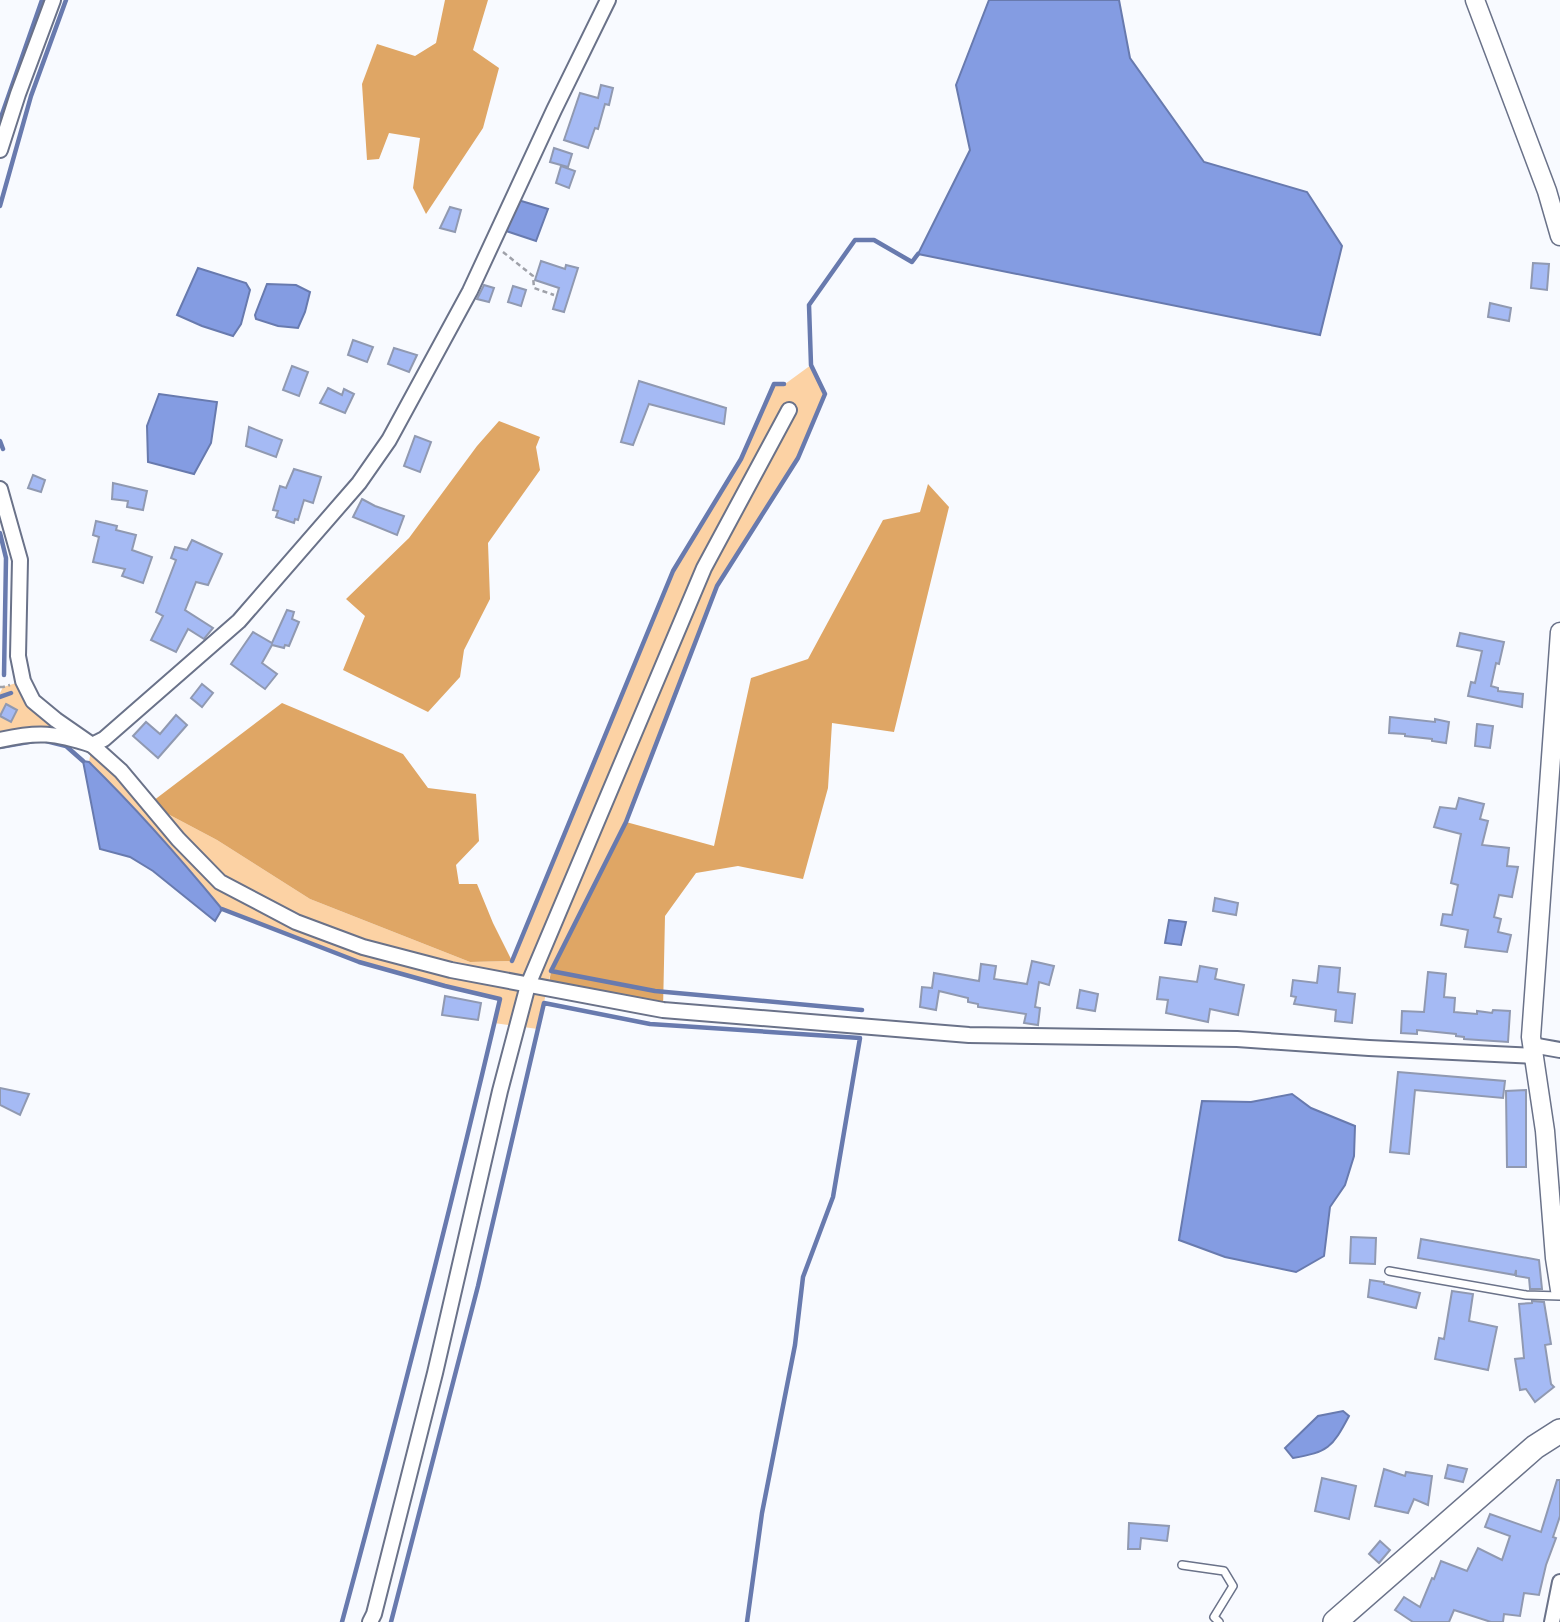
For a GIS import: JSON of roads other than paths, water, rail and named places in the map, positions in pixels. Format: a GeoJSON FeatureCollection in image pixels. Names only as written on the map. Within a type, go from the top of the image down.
{"type":"FeatureCollection","features":[{"type":"Feature","properties":{"kind":"main road"},"geometry":{"type":"LineString","coordinates":[[1335,1622],[1535,1447],[1560,1431]]}},
{"type":"Feature","properties":{"kind":"street"},"geometry":{"type":"LineString","coordinates":[[0,150],[53,0]]}},
{"type":"Feature","properties":{"kind":"street"},"geometry":{"type":"LineString","coordinates":[[0,740],[41,733],[92,745],[104,739],[239,621],[359,483],[389,440],[470,291],[608,0]]}},
{"type":"Feature","properties":{"kind":"street"},"geometry":{"type":"LineString","coordinates":[[1475,0],[1547,191],[1560,236]]}},
{"type":"Feature","properties":{"kind":"street"},"geometry":{"type":"LineString","coordinates":[[370,1622],[435,1373],[500,1091],[528,985],[704,568],[789,410]]}},
{"type":"Feature","properties":{"kind":"street"},"geometry":{"type":"LineString","coordinates":[[0,489],[20,560],[18,656],[23,681],[33,701],[92,745],[121,771],[178,839],[220,882],[296,922],[363,947],[451,970],[663,1010],[969,1035],[1237,1039],[1369,1048],[1560,1050]]}},
{"type":"Feature","properties":{"kind":"street"},"geometry":{"type":"LineString","coordinates":[[1560,632],[1532,1023],[1560,1290]]}},
{"type":"Feature","properties":{"kind":"street"},"geometry":{"type":"LineString","coordinates":[[1552,1622],[1560,1581]]}},
{"type":"Feature","properties":{"kind":"lane"},"geometry":{"type":"LineString","coordinates":[[1389,1271],[1526,1295],[1560,1296]]}},
{"type":"Feature","properties":{"kind":"lane"},"geometry":{"type":"LineString","coordinates":[[1182,1565],[1224,1571],[1233,1586],[1214,1617],[1219,1622]]}},
{"type":"Feature","properties":{"kind":"water"},"geometry":{"type":"Polygon","coordinates":[[[989,0],[1119,0],[1130,58],[1204,162],[1307,192],[1342,246],[1320,335],[918,254],[970,150],[956,85],[989,0]]]}},
{"type":"Feature","properties":{"kind":"water"},"geometry":{"type":"Polygon","coordinates":[[[518,200],[548,209],[536,241],[506,231],[518,200]]]}},
{"type":"Feature","properties":{"kind":"water"},"geometry":{"type":"Polygon","coordinates":[[[198,268],[246,283],[250,290],[241,324],[233,336],[177,315],[198,268]]]}},
{"type":"Feature","properties":{"kind":"water"},"geometry":{"type":"Polygon","coordinates":[[[267,284],[296,285],[310,292],[298,328],[278,326],[256,319],[255,315],[267,284]]]}},
{"type":"Feature","properties":{"kind":"water"},"geometry":{"type":"Polygon","coordinates":[[[159,394],[217,402],[211,443],[194,474],[148,462],[147,426],[159,394]]]}},
{"type":"Feature","properties":{"kind":"water"},"geometry":{"type":"Polygon","coordinates":[[[83,761],[89,762],[124,797],[222,909],[215,921],[153,871],[130,857],[100,849],[83,761]]]}},
{"type":"Feature","properties":{"kind":"water"},"geometry":{"type":"Polygon","coordinates":[[[1169,920],[1186,922],[1181,945],[1165,943],[1169,920]]]}},
{"type":"Feature","properties":{"kind":"water"},"geometry":{"type":"Polygon","coordinates":[[[1292,1094],[1311,1108],[1355,1126],[1354,1156],[1345,1185],[1330,1207],[1324,1256],[1296,1272],[1225,1257],[1179,1240],[1202,1101],[1251,1102],[1292,1094]]]}},
{"type":"Feature","properties":{"kind":"water"},"geometry":{"type":"Polygon","coordinates":[[[1343,1411],[1349,1416],[1333,1442],[1322,1451],[1293,1458],[1285,1448],[1318,1416],[1343,1411]]]}},
{"type":"Feature","properties":{"kind":"waterway"},"geometry":{"type":"LineString","coordinates":[[0,120],[42,0]]}},
{"type":"Feature","properties":{"kind":"waterway"},"geometry":{"type":"LineString","coordinates":[[0,206],[31,96],[66,0]]}},
{"type":"Feature","properties":{"kind":"waterway"},"geometry":{"type":"LineString","coordinates":[[862,1010],[655,991],[551,971],[626,822],[717,586],[798,458],[825,394],[811,365],[809,305],[855,240],[874,240],[912,262],[918,254]]}},
{"type":"Feature","properties":{"kind":"waterway"},"geometry":{"type":"LineString","coordinates":[[512,961],[673,571],[741,459],[774,384],[784,384]]}},
{"type":"Feature","properties":{"kind":"waterway"},"geometry":{"type":"LineString","coordinates":[[0,441],[3,449]]}},
{"type":"Feature","properties":{"kind":"waterway"},"geometry":{"type":"LineString","coordinates":[[0,533],[6,558],[4,675]]}},
{"type":"Feature","properties":{"kind":"waterway"},"geometry":{"type":"LineString","coordinates":[[0,697],[11,693]]}},
{"type":"Feature","properties":{"kind":"waterway"},"geometry":{"type":"LineString","coordinates":[[0,747],[34,741]]}},
{"type":"Feature","properties":{"kind":"waterway"},"geometry":{"type":"LineString","coordinates":[[46,741],[66,746],[83,761]]}},
{"type":"Feature","properties":{"kind":"waterway"},"geometry":{"type":"LineString","coordinates":[[222,909],[359,962],[500,999],[424,1311],[342,1622]]}},
{"type":"Feature","properties":{"kind":"waterway"},"geometry":{"type":"LineString","coordinates":[[391,1622],[478,1286],[544,1003],[650,1024],[860,1038],[833,1197],[803,1277],[795,1345],[762,1513],[747,1622]]}}]}
